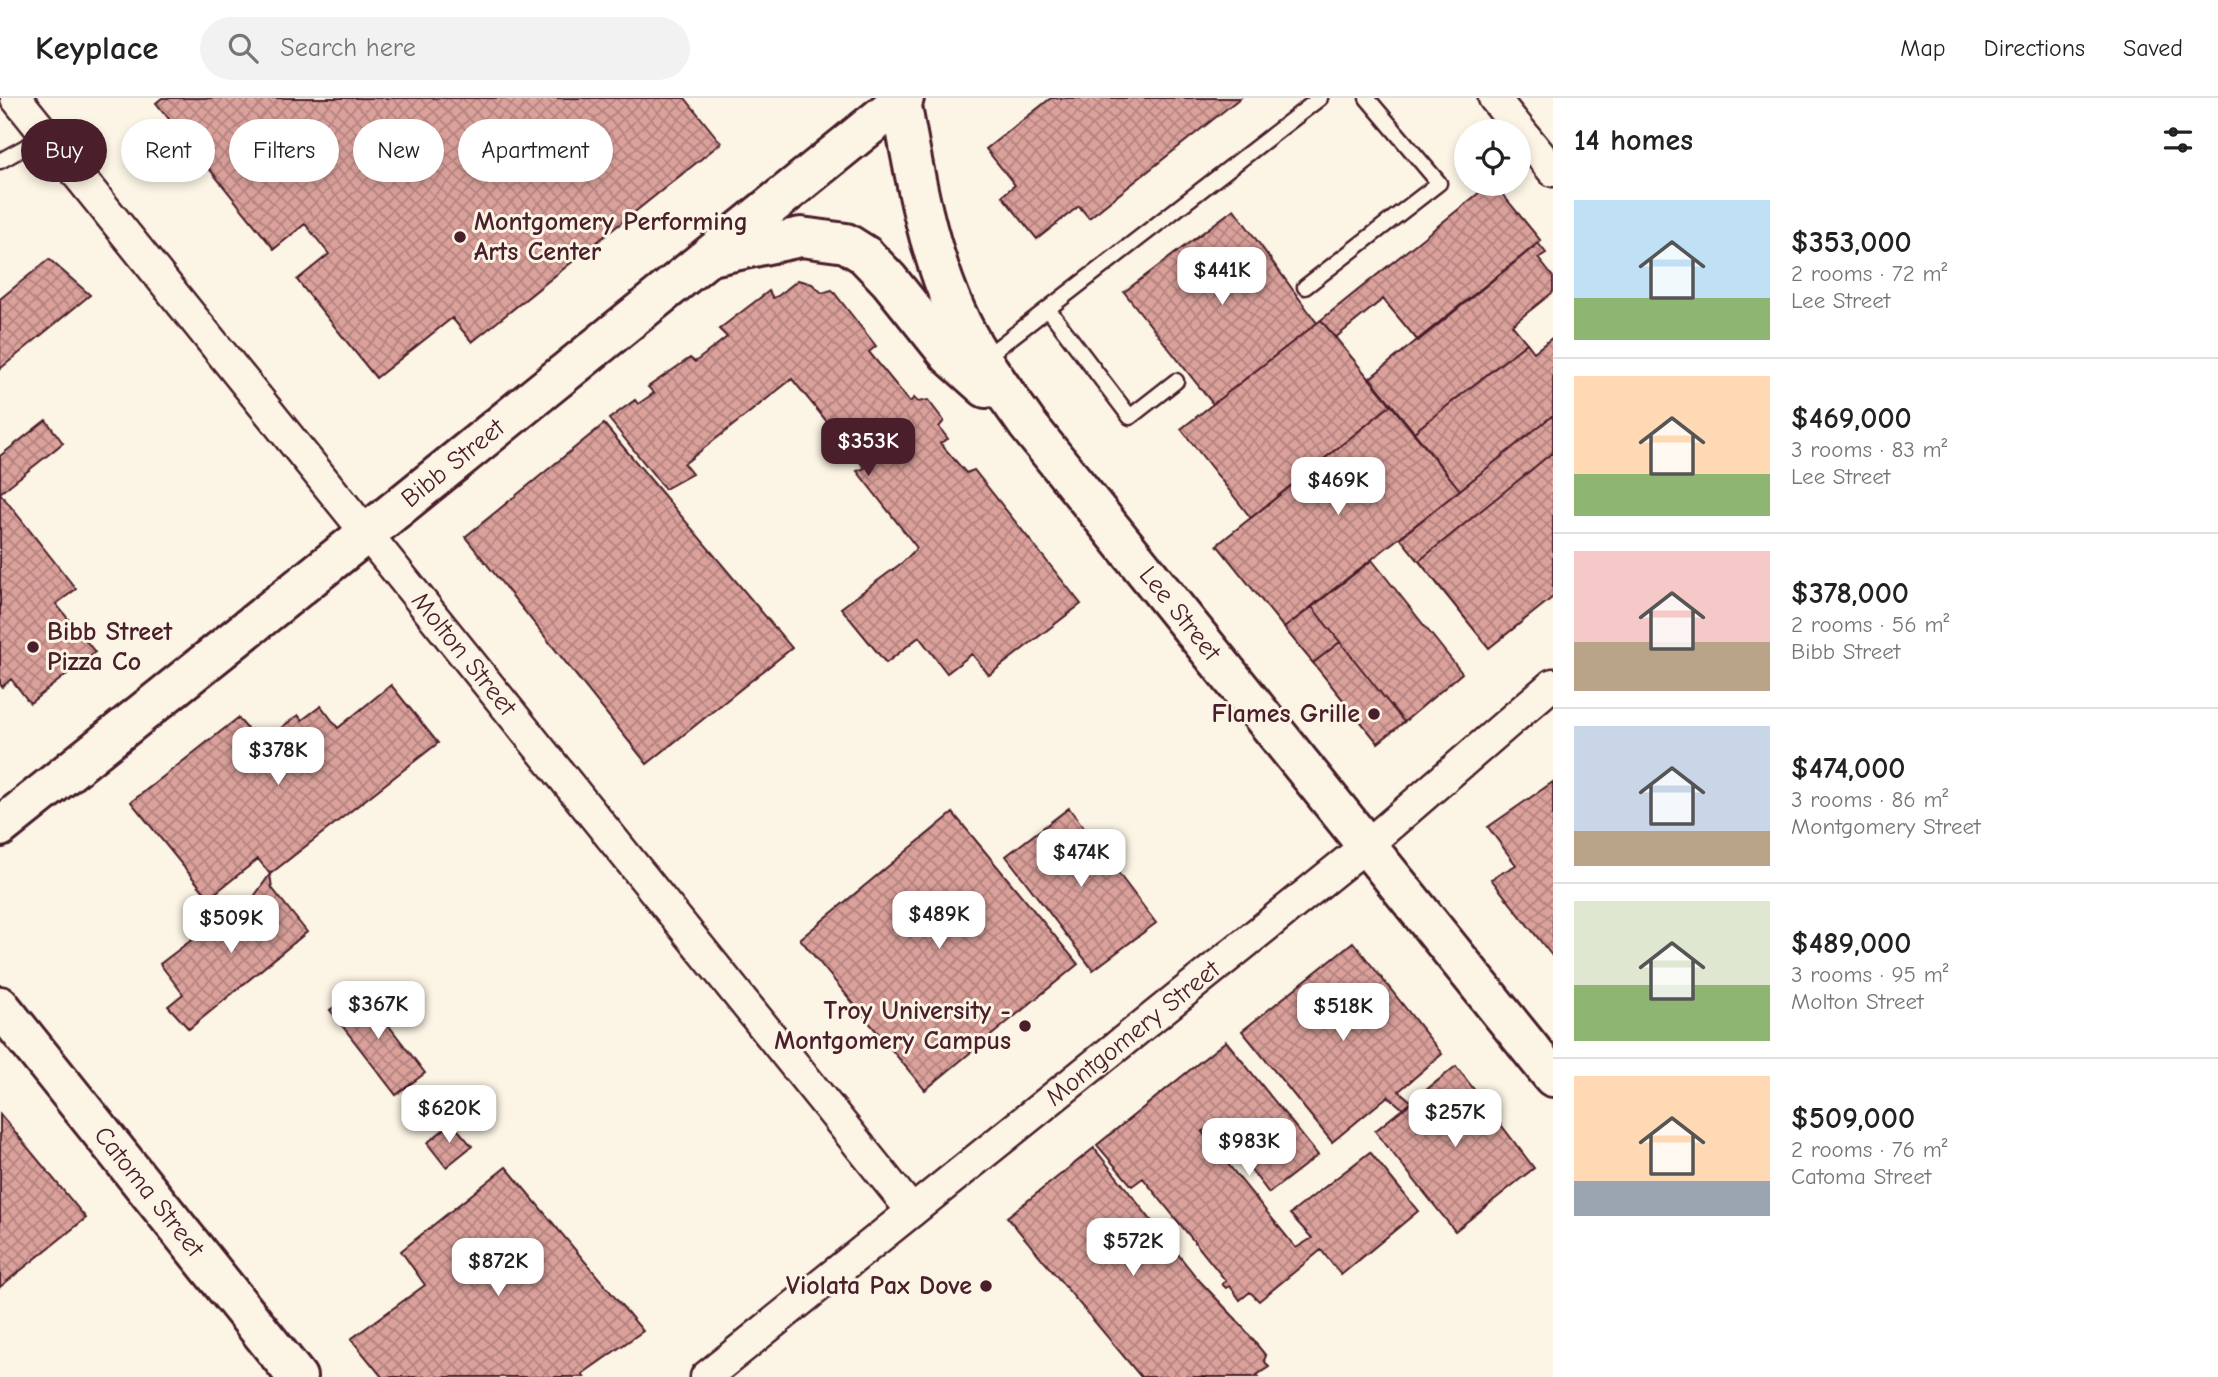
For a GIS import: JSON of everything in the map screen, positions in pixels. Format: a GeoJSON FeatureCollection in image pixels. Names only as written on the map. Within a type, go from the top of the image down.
{"type":"FeatureCollection","features":[{"type":"Feature","properties":{"kind":"main road","name":"Bibb Street"},"geometry":{"type":"LineString","coordinates":[[0,827],[902,99]]}},
{"type":"Feature","properties":{"kind":"main road","name":"Lee Street"},"geometry":{"type":"LineString","coordinates":[[902,99],[922,214],[935,259],[974,365],[1027,424],[1553,1077]]}},
{"type":"Feature","properties":{"kind":"main road"},"geometry":{"type":"LineString","coordinates":[[708,257],[801,237],[846,243],[865,255],[949,355],[974,365]]}},
{"type":"Feature","properties":{"kind":"main road","name":"Catoma Street"},"geometry":{"type":"LineString","coordinates":[[0,1006],[297,1377]]}},
{"type":"Feature","properties":{"kind":"street","name":"Molton Street"},"geometry":{"type":"LineString","coordinates":[[16,98],[34,119]]}},
{"type":"Feature","properties":{"kind":"street"},"geometry":{"type":"LineString","coordinates":[[1494,98],[1553,171]]}},
{"type":"Feature","properties":{"kind":"street","name":"Molton Street"},"geometry":{"type":"LineString","coordinates":[[85,182],[912,1211]]}},
{"type":"Feature","properties":{"kind":"street","name":"Montgomery Street"},"geometry":{"type":"LineString","coordinates":[[706,1377],[1367,845],[1553,684]]}},
{"type":"Feature","properties":{"kind":"lane"},"geometry":{"type":"LineString","coordinates":[[974,365],[1320,98]]}},
{"type":"Feature","properties":{"kind":"lane"},"geometry":{"type":"LineString","coordinates":[[1305,287],[1439,183],[1367,98]]}},
{"type":"Feature","properties":{"kind":"lane"},"geometry":{"type":"LineString","coordinates":[[0,161],[21,149]]}},
{"type":"Feature","properties":{"kind":"lane"},"geometry":{"type":"LineString","coordinates":[[1048,309],[1130,417],[1177,381]]}},
{"type":"Feature","properties":{"kind":"building","name":"Montgomery Performing Arts Center"},"geometry":{"type":"Polygon","coordinates":[[[162,98],[685,98],[721,143],[472,342],[452,318],[376,378],[297,280],[329,254],[305,224],[274,249],[215,176],[215,119],[169,119],[156,103],[162,98]]]}},
{"type":"Feature","properties":{"kind":"building"},"geometry":{"type":"Polygon","coordinates":[[[1051,98],[1240,98],[1089,218],[1079,206],[1037,239],[1002,196],[1015,185],[986,149],[1051,98]]]}},
{"type":"Feature","properties":{"kind":"building"},"geometry":{"type":"Polygon","coordinates":[[[1475,196],[1504,196],[1541,241],[1418,341],[1383,299],[1335,338],[1321,320],[1475,196]]]}},
{"type":"Feature","properties":{"kind":"building"},"geometry":{"type":"Polygon","coordinates":[[[1234,209],[1317,323],[1213,404],[1124,292],[1234,209]]]}},
{"type":"Feature","properties":{"kind":"building"},"geometry":{"type":"Polygon","coordinates":[[[1538,243],[1546,253],[1538,258],[1553,277],[1553,292],[1512,325],[1527,343],[1414,432],[1370,378],[1538,243]]]}},
{"type":"Feature","properties":{"kind":"building"},"geometry":{"type":"Polygon","coordinates":[[[49,259],[90,295],[0,369],[0,299],[49,259]]]}},
{"type":"Feature","properties":{"kind":"building"},"geometry":{"type":"Polygon","coordinates":[[[798,280],[812,284],[822,293],[832,290],[876,346],[869,352],[910,402],[914,398],[918,402],[928,400],[944,421],[939,427],[948,439],[940,443],[966,473],[974,470],[1081,604],[989,675],[972,654],[947,673],[919,637],[886,663],[841,608],[903,562],[917,548],[857,471],[865,468],[792,379],[684,464],[692,474],[665,489],[609,419],[635,400],[638,404],[654,393],[648,387],[690,358],[695,362],[727,337],[719,329],[769,291],[773,298],[798,280]]]}},
{"type":"Feature","properties":{"kind":"building"},"geometry":{"type":"Polygon","coordinates":[[[1321,320],[1391,405],[1251,518],[1181,429],[1321,320]]]}},
{"type":"Feature","properties":{"kind":"building"},"geometry":{"type":"Polygon","coordinates":[[[1553,337],[1553,415],[1460,490],[1414,432],[1527,343],[1534,352],[1553,337]]]}},
{"type":"Feature","properties":{"kind":"building"},"geometry":{"type":"Polygon","coordinates":[[[1391,405],[1460,490],[1284,628],[1217,545],[1391,405]]]}},
{"type":"Feature","properties":{"kind":"building"},"geometry":{"type":"Polygon","coordinates":[[[1553,415],[1553,597],[1489,648],[1400,538],[1553,415]]]}},
{"type":"Feature","properties":{"kind":"building"},"geometry":{"type":"Polygon","coordinates":[[[46,420],[63,443],[0,493],[0,456],[46,420]]]}},
{"type":"Feature","properties":{"kind":"building"},"geometry":{"type":"Polygon","coordinates":[[[604,424],[792,648],[647,764],[465,537],[604,424]]]}},
{"type":"Feature","properties":{"kind":"building"},"geometry":{"type":"Polygon","coordinates":[[[1553,452],[1553,597],[1489,648],[1419,561],[1553,452]]]}},
{"type":"Feature","properties":{"kind":"building"},"geometry":{"type":"Polygon","coordinates":[[[0,493],[76,589],[56,604],[95,652],[30,703],[11,679],[2,687],[0,684],[0,493]]]}},
{"type":"Feature","properties":{"kind":"building"},"geometry":{"type":"Polygon","coordinates":[[[1372,560],[1462,673],[1404,722],[1312,607],[1372,560]]]}},
{"type":"Feature","properties":{"kind":"building"},"geometry":{"type":"Polygon","coordinates":[[[1312,607],[1340,642],[1313,663],[1284,628],[1312,607]]]}},
{"type":"Feature","properties":{"kind":"building"},"geometry":{"type":"Polygon","coordinates":[[[1340,642],[1404,722],[1378,743],[1313,663],[1340,642]]]}},
{"type":"Feature","properties":{"kind":"building"},"geometry":{"type":"Polygon","coordinates":[[[391,685],[438,743],[270,874],[258,859],[209,898],[131,802],[238,718],[260,744],[298,715],[302,720],[321,706],[338,728],[391,685]]]}},
{"type":"Feature","properties":{"kind":"building"},"geometry":{"type":"Polygon","coordinates":[[[1553,782],[1553,957],[1491,879],[1516,865],[1488,827],[1553,782]]]}},
{"type":"Feature","properties":{"kind":"building"},"geometry":{"type":"Polygon","coordinates":[[[1069,808],[1156,923],[1093,970],[1006,856],[1069,808]]]}},
{"type":"Feature","properties":{"kind":"building"},"geometry":{"type":"Polygon","coordinates":[[[953,813],[1078,964],[925,1090],[800,939],[953,813]]]}},
{"type":"Feature","properties":{"kind":"building"},"geometry":{"type":"Polygon","coordinates":[[[270,874],[272,888],[307,932],[189,1029],[168,1006],[183,994],[160,964],[211,925],[217,931],[248,905],[270,874]]]}},
{"type":"Feature","properties":{"kind":"building"},"geometry":{"type":"Polygon","coordinates":[[[1353,942],[1442,1054],[1399,1091],[1412,1102],[1403,1109],[1388,1096],[1332,1142],[1242,1031],[1353,942]]]}},
{"type":"Feature","properties":{"kind":"building"},"geometry":{"type":"Polygon","coordinates":[[[360,988],[425,1073],[396,1095],[330,1010],[360,988]]]}},
{"type":"Feature","properties":{"kind":"building"},"geometry":{"type":"Polygon","coordinates":[[[1226,1041],[1318,1155],[1269,1193],[1214,1122],[1202,1132],[1296,1248],[1312,1238],[1290,1214],[1370,1152],[1418,1211],[1341,1275],[1321,1250],[1259,1301],[1250,1292],[1240,1300],[1230,1286],[1226,1288],[1222,1284],[1226,1281],[1143,1178],[1132,1186],[1097,1145],[1226,1041]]]}},
{"type":"Feature","properties":{"kind":"building"},"geometry":{"type":"Polygon","coordinates":[[[1456,1066],[1534,1168],[1455,1231],[1375,1131],[1456,1066]]]}},
{"type":"Feature","properties":{"kind":"building"},"geometry":{"type":"Polygon","coordinates":[[[0,1114],[86,1218],[0,1287],[0,1114]]]}},
{"type":"Feature","properties":{"kind":"building"},"geometry":{"type":"Polygon","coordinates":[[[452,1123],[472,1146],[446,1167],[427,1143],[452,1123]]]}},
{"type":"Feature","properties":{"kind":"building"},"geometry":{"type":"Polygon","coordinates":[[[1094,1148],[1197,1278],[1266,1356],[1264,1360],[1269,1367],[1257,1375],[1259,1377],[1141,1377],[1007,1217],[1094,1148]]]}},
{"type":"Feature","properties":{"kind":"building"},"geometry":{"type":"Polygon","coordinates":[[[506,1167],[643,1331],[582,1374],[584,1377],[382,1377],[351,1339],[425,1285],[401,1251],[506,1167]]]}},
{"type":"Feature","properties":{"kind":"place","name":"Montgomery Performing Arts Center"},"geometry":{"type":"Point","coordinates":[460,237]}},
{"type":"Feature","properties":{"kind":"place","name":"Bibb Street Pizza Co"},"geometry":{"type":"Point","coordinates":[33,647]}},
{"type":"Feature","properties":{"kind":"place","name":"Flames Grille"},"geometry":{"type":"Point","coordinates":[1374,714]}},
{"type":"Feature","properties":{"kind":"place","name":"Troy University - Montgomery Campus"},"geometry":{"type":"Point","coordinates":[1025,1026]}},
{"type":"Feature","properties":{"kind":"place","name":"Violata Pax Dove"},"geometry":{"type":"Point","coordinates":[986,1286]}}]}
